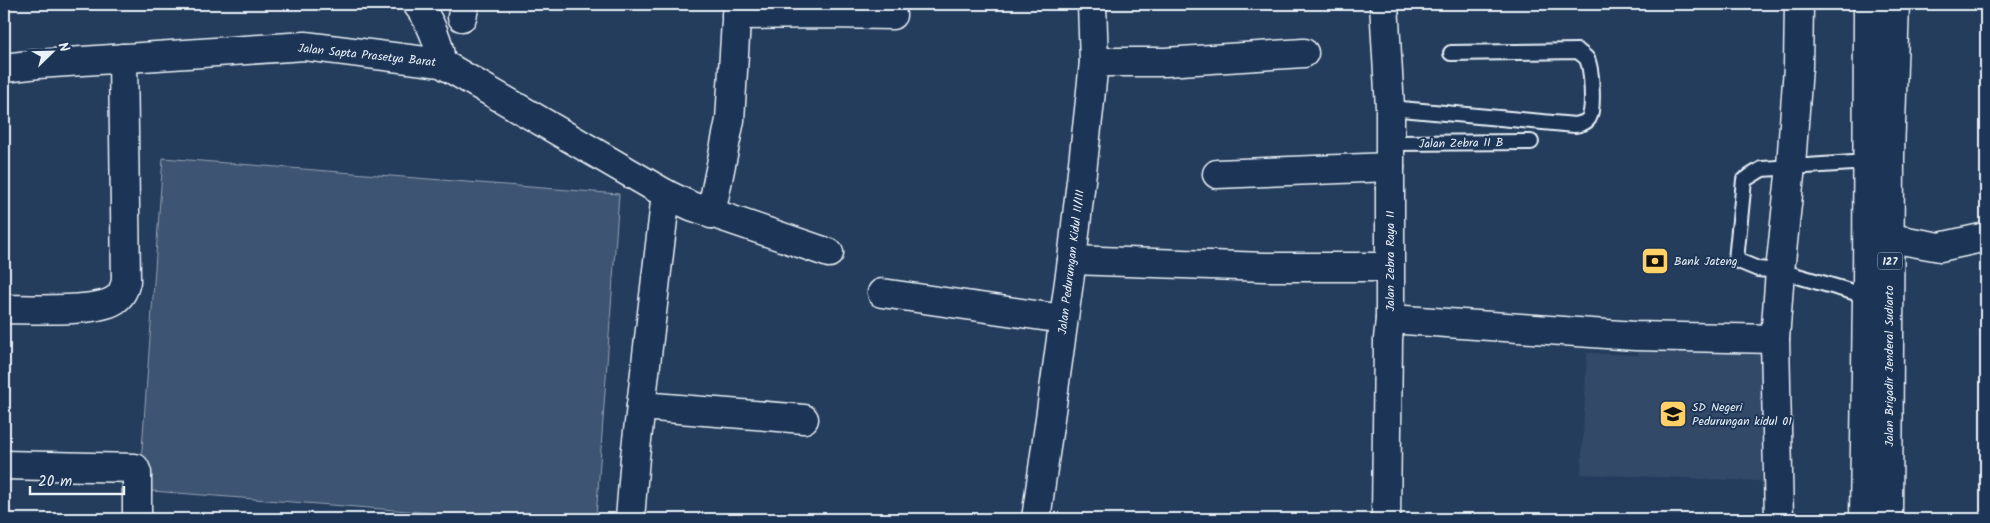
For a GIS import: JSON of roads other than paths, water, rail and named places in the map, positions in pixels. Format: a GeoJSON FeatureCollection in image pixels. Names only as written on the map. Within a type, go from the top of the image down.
{"type":"FeatureCollection","features":[{"type":"Feature","properties":{"kind":"street"},"geometry":{"type":"LineString","coordinates":[[418,4],[426,15],[438,41],[441,63]]}},
{"type":"Feature","properties":{"kind":"street","name":"Jalan Pedurungan Kidul II/III"},"geometry":{"type":"LineString","coordinates":[[1036,519],[1072,260],[1094,62],[1092,4]]}},
{"type":"Feature","properties":{"kind":"street","name":"Jalan Zebra Raya II"},"geometry":{"type":"LineString","coordinates":[[1384,4],[1390,108],[1390,319],[1388,339],[1386,519]]}},
{"type":"Feature","properties":{"kind":"street"},"geometry":{"type":"LineString","coordinates":[[1779,519],[1775,340],[1791,166],[1798,67],[1799,4]]}},
{"type":"Feature","properties":{"kind":"street","name":"Jalan Brigadir Jenderal Sudiarto"},"geometry":{"type":"LineString","coordinates":[[1868,4],[1867,296],[1876,514]]}},
{"type":"Feature","properties":{"kind":"street","name":"Jalan Brigadir Jenderal Sudiarto"},"geometry":{"type":"LineString","coordinates":[[1876,514],[1890,238],[1890,154],[1895,4]]}},
{"type":"Feature","properties":{"kind":"street"},"geometry":{"type":"LineString","coordinates":[[711,214],[730,120],[737,9],[892,15]]}},
{"type":"Feature","properties":{"kind":"street","name":"Jalan Sapta Prasetya Barat"},"geometry":{"type":"LineString","coordinates":[[4,68],[305,46],[441,63],[666,194],[711,214],[829,253]]}},
{"type":"Feature","properties":{"kind":"street"},"geometry":{"type":"LineString","coordinates":[[1094,62],[1165,62],[1304,52]]}},
{"type":"Feature","properties":{"kind":"street"},"geometry":{"type":"LineString","coordinates":[[4,309],[92,307],[107,304],[122,294],[126,281],[123,58]]}},
{"type":"Feature","properties":{"kind":"street"},"geometry":{"type":"LineString","coordinates":[[1217,174],[1390,155]]}},
{"type":"Feature","properties":{"kind":"street"},"geometry":{"type":"LineString","coordinates":[[630,519],[641,406],[666,194]]}},
{"type":"Feature","properties":{"kind":"street"},"geometry":{"type":"LineString","coordinates":[[1890,238],[1940,247],[1986,237]]}},
{"type":"Feature","properties":{"kind":"street"},"geometry":{"type":"LineString","coordinates":[[1072,260],[1265,267],[1389,267]]}},
{"type":"Feature","properties":{"kind":"street"},"geometry":{"type":"LineString","coordinates":[[882,293],[1064,319]]}},
{"type":"Feature","properties":{"kind":"street"},"geometry":{"type":"LineString","coordinates":[[1390,319],[1626,335],[1775,340]]}},
{"type":"Feature","properties":{"kind":"street"},"geometry":{"type":"LineString","coordinates":[[641,406],[804,419]]}},
{"type":"Feature","properties":{"kind":"street"},"geometry":{"type":"LineString","coordinates":[[4,465],[133,467],[136,470],[137,476],[137,519]]}},
{"type":"Feature","properties":{"kind":"lane"},"geometry":{"type":"LineString","coordinates":[[1390,108],[1568,125],[1586,122],[1590,117],[1592,108],[1590,68],[1586,58],[1578,51],[1451,53]]}},
{"type":"Feature","properties":{"kind":"lane","name":"Jalan Zebra II B"},"geometry":{"type":"LineString","coordinates":[[1390,155],[1531,142]]}},
{"type":"Feature","properties":{"kind":"lane"},"geometry":{"type":"LineString","coordinates":[[1867,296],[1780,271],[1758,269],[1736,260],[1744,180],[1762,169],[1868,162]]}},
{"type":"Feature","properties":{"kind":"place","name":"Bank Jateng"},"geometry":{"type":"Point","coordinates":[1655,261]}},
{"type":"Feature","properties":{"kind":"place","name":"SD Negeri Pedurungan kidul 01"},"geometry":{"type":"Point","coordinates":[1673,414]}}]}
